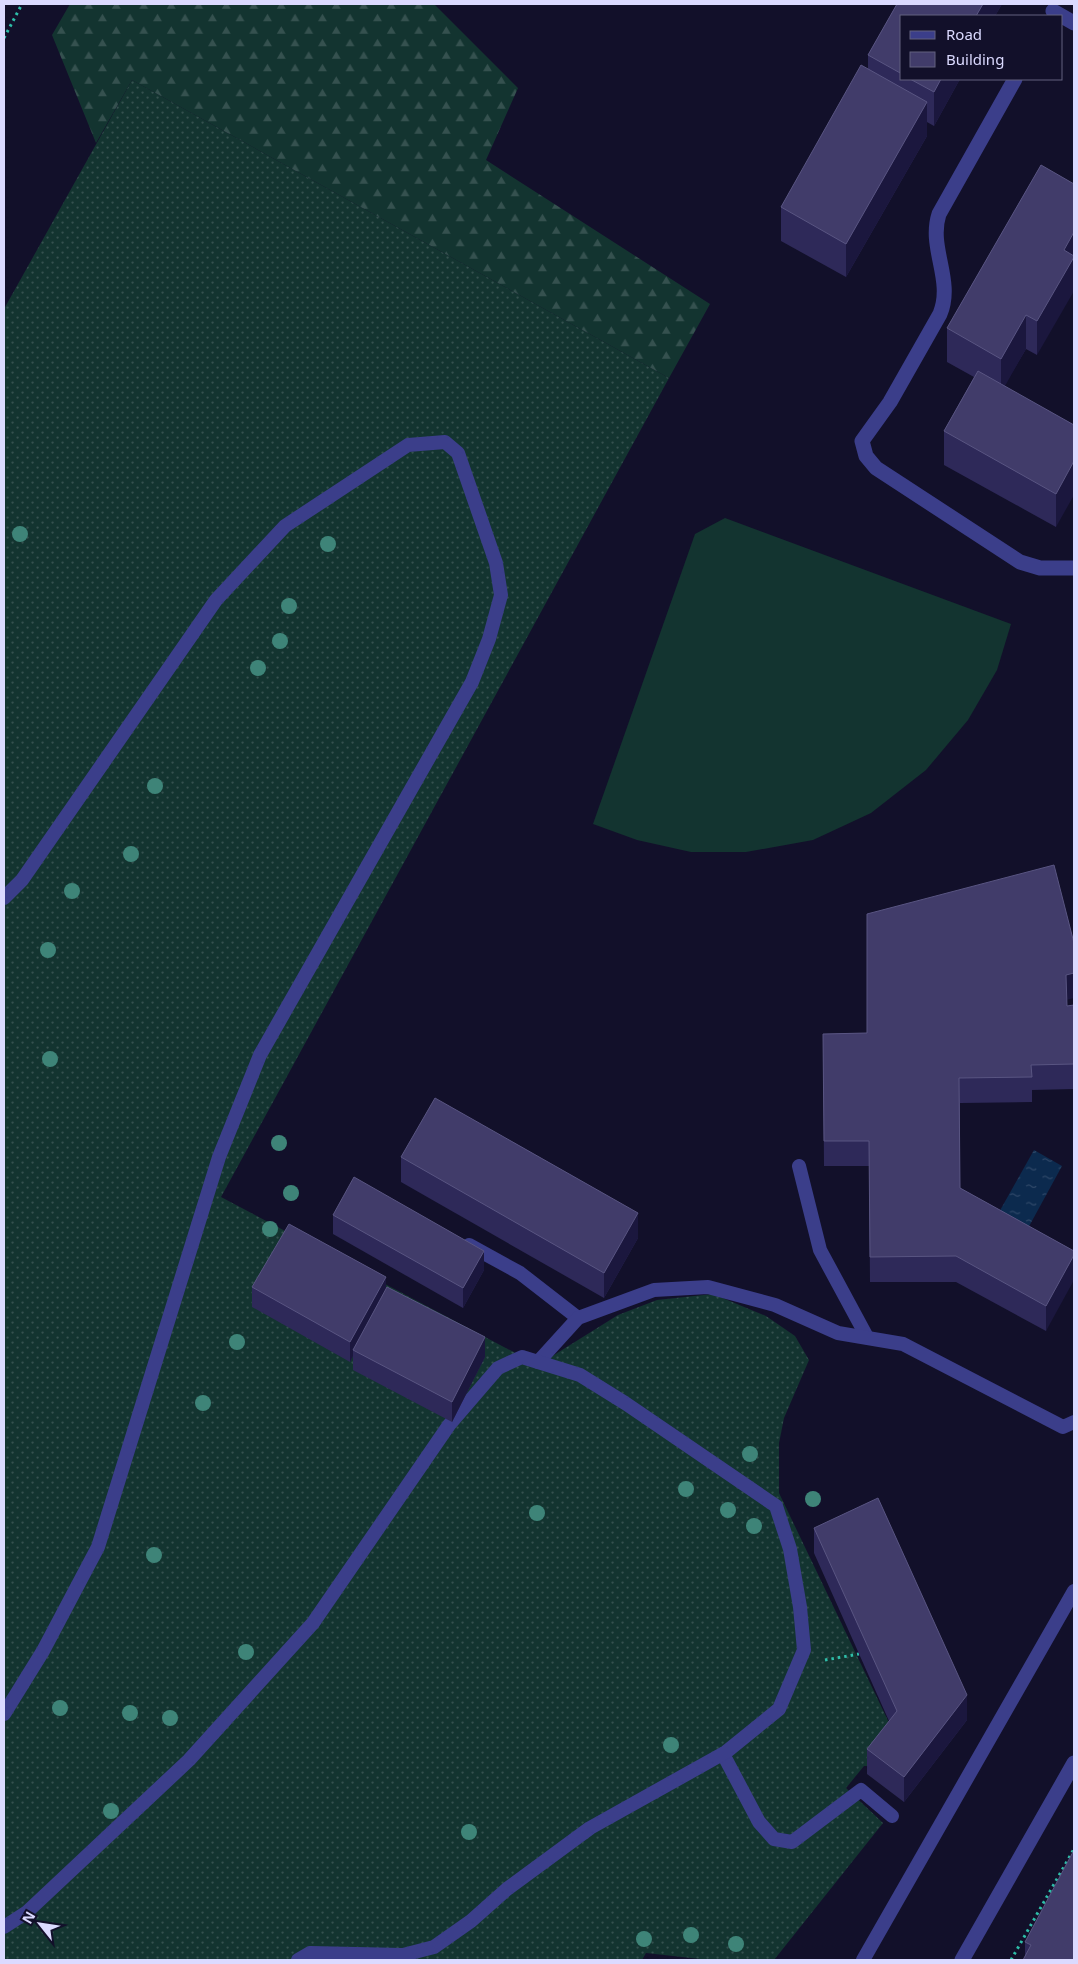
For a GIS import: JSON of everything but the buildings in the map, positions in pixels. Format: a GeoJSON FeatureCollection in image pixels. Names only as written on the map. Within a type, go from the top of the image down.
{"type":"FeatureCollection","features":[{"type":"Feature","properties":{"kind":"street"},"geometry":{"type":"LineString","coordinates":[[1063,16],[1074,23]]}},
{"type":"Feature","properties":{"kind":"street"},"geometry":{"type":"LineString","coordinates":[[1014,80],[939,214],[935,235],[945,285],[943,306],[940,314],[890,402],[862,441],[866,456],[876,468],[1020,562],[1040,568],[1074,568]]}},
{"type":"Feature","properties":{"kind":"street"},"geometry":{"type":"LineString","coordinates":[[962,1960],[1074,1763]]}},
{"type":"Feature","properties":{"kind":"lane"},"geometry":{"type":"LineString","coordinates":[[4,898],[22,880],[216,600],[285,526],[408,445],[446,442],[458,453],[496,563],[501,595],[489,639],[472,682],[260,1055],[219,1158],[98,1547],[43,1651],[4,1714]]}},
{"type":"Feature","properties":{"kind":"lane"},"geometry":{"type":"LineString","coordinates":[[799,1166],[820,1250],[867,1337]]}},
{"type":"Feature","properties":{"kind":"lane"},"geometry":{"type":"LineString","coordinates":[[461,1240],[520,1273],[578,1318]]}},
{"type":"Feature","properties":{"kind":"lane"},"geometry":{"type":"LineString","coordinates":[[538,1362],[578,1318],[654,1290],[708,1287],[775,1305],[838,1333],[904,1344],[1063,1427],[1074,1422]]}},
{"type":"Feature","properties":{"kind":"lane"},"geometry":{"type":"LineString","coordinates":[[4,1927],[27,1912],[189,1760],[313,1623],[449,1425],[498,1368],[522,1357],[580,1375],[625,1403],[776,1506],[790,1549],[800,1607],[804,1650],[779,1709],[724,1754],[590,1828],[507,1889],[471,1921],[434,1947],[403,1955],[310,1953],[298,1960]]}},
{"type":"Feature","properties":{"kind":"lane"},"geometry":{"type":"LineString","coordinates":[[863,1960],[1074,1591]]}},
{"type":"Feature","properties":{"kind":"lane"},"geometry":{"type":"LineString","coordinates":[[724,1754],[759,1822],[774,1839],[792,1842],[862,1790],[892,1816]]}},
{"type":"Feature","properties":{"kind":"path"},"geometry":{"type":"LineString","coordinates":[[4,38],[22,4]]}},
{"type":"Feature","properties":{"kind":"path"},"geometry":{"type":"LineString","coordinates":[[1011,1960],[1074,1849]]}},
{"type":"Feature","properties":{"kind":"green space"},"geometry":{"type":"Polygon","coordinates":[[[70,4],[434,4],[518,88],[486,160],[710,304],[669,378],[132,80],[96,143],[52,35],[70,4]]]}},
{"type":"Feature","properties":{"kind":"green space"},"geometry":{"type":"Polygon","coordinates":[[[132,80],[669,378],[221,1197],[538,1365],[618,1315],[657,1300],[713,1294],[766,1316],[795,1336],[809,1360],[784,1418],[779,1443],[779,1493],[893,1731],[867,1766],[864,1766],[846,1788],[883,1823],[774,1960],[709,1960],[646,1953],[642,1960],[4,1960],[4,309],[132,80]]]}},
{"type":"Feature","properties":{"kind":"green space"},"geometry":{"type":"Polygon","coordinates":[[[725,518],[1011,624],[997,670],[968,720],[926,770],[871,813],[813,840],[746,852],[691,852],[637,840],[593,824],[695,534],[725,518]]]}},
{"type":"Feature","properties":{"kind":"water"},"geometry":{"type":"Polygon","coordinates":[[[1034,1150],[1062,1166],[1027,1230],[998,1214],[1034,1150]]]}}]}
